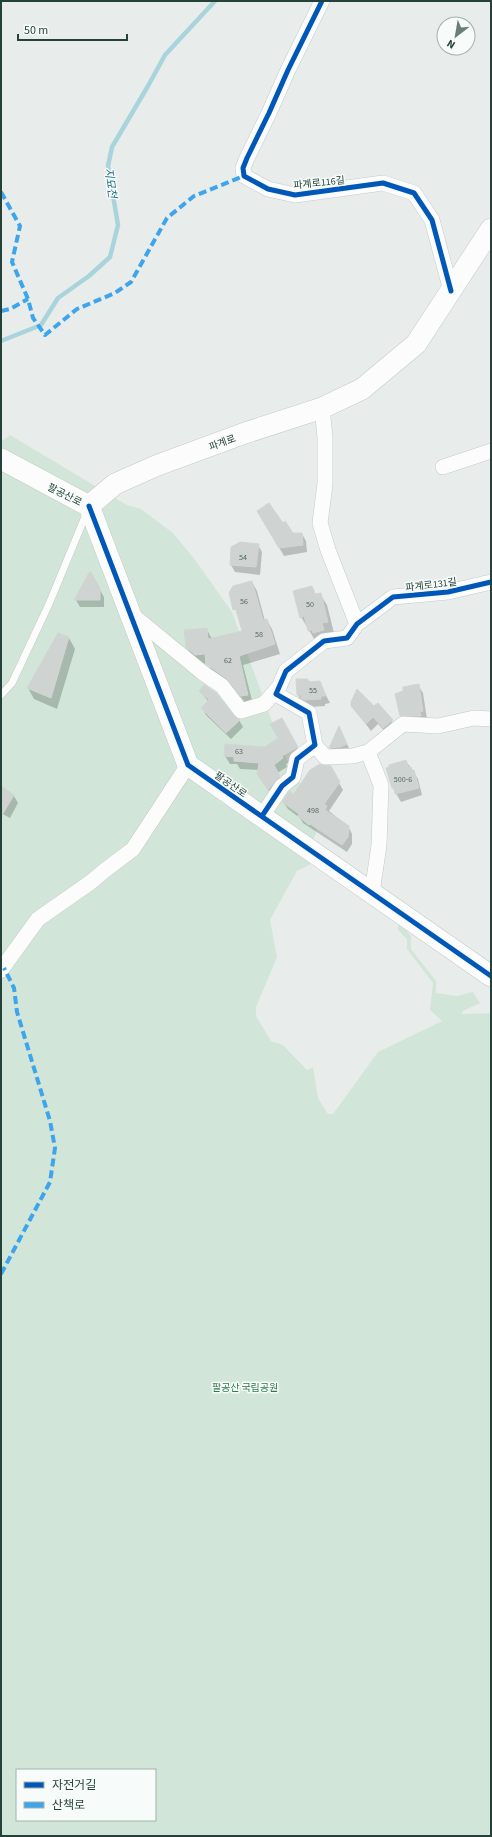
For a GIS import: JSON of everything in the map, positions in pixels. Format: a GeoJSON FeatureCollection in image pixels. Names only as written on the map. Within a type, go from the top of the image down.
{"type":"FeatureCollection","features":[{"type":"Feature","properties":{"kind":"street","name":"파계로116길"},"geometry":{"type":"LineString","coordinates":[[322,1],[288,70],[270,113],[247,158],[243,168],[244,176],[268,189],[295,195],[383,183],[414,193],[432,220],[451,291]]}},
{"type":"Feature","properties":{"kind":"street","name":"파계로"},"geometry":{"type":"LineString","coordinates":[[89,506],[115,484],[158,465],[245,433],[322,408],[362,389],[416,344],[491,229]]}},
{"type":"Feature","properties":{"kind":"street"},"geometry":{"type":"LineString","coordinates":[[322,408],[325,437],[325,484],[320,523],[328,550],[357,624]]}},
{"type":"Feature","properties":{"kind":"street"},"geometry":{"type":"LineString","coordinates":[[444,467],[491,451]]}},
{"type":"Feature","properties":{"kind":"street","name":"팔공산로"},"geometry":{"type":"LineString","coordinates":[[1,459],[89,506],[188,765],[491,976]]}},
{"type":"Feature","properties":{"kind":"street","name":"파계로131길"},"geometry":{"type":"LineString","coordinates":[[128,611],[203,673],[222,686],[240,711],[264,704],[279,687],[286,671],[324,641],[347,638],[357,624],[393,597],[448,592],[491,582]]}},
{"type":"Feature","properties":{"kind":"street"},"geometry":{"type":"LineString","coordinates":[[279,687],[276,694],[309,713],[316,745],[325,757],[353,756],[368,752],[403,724],[438,726],[474,718],[491,719]]}},
{"type":"Feature","properties":{"kind":"street"},"geometry":{"type":"LineString","coordinates":[[262,816],[282,786],[293,777],[297,759],[316,745]]}},
{"type":"Feature","properties":{"kind":"street"},"geometry":{"type":"LineString","coordinates":[[368,752],[381,785],[379,845],[372,893]]}},
{"type":"Feature","properties":{"kind":"street"},"geometry":{"type":"LineString","coordinates":[[2,968],[38,919],[91,882],[134,849],[188,765]]}},
{"type":"Feature","properties":{"kind":"lane","name":"파계로"},"geometry":{"type":"LineString","coordinates":[[1,695],[15,679],[49,604],[89,506]]}},
{"type":"Feature","properties":{"kind":"green space","name":"팔공산 국립공원"},"geometry":{"type":"Polygon","coordinates":[[[10,435],[127,505],[141,509],[173,533],[196,561],[232,612],[282,749],[291,769],[319,811],[316,833],[311,844],[313,863],[297,871],[270,920],[277,957],[256,1007],[256,1016],[271,1041],[283,1045],[307,1070],[313,1067],[318,1098],[328,1114],[333,1114],[378,1052],[442,1021],[430,1010],[433,983],[407,949],[407,939],[398,930],[398,923],[401,924],[411,936],[411,949],[436,981],[436,993],[457,996],[473,992],[480,1003],[463,1011],[462,1014],[491,1013],[491,1836],[1,1836],[1,442],[10,435]]]}},
{"type":"Feature","properties":{"kind":"building"},"geometry":{"type":"Polygon","coordinates":[[[269,503],[283,523],[285,521],[293,533],[302,533],[303,545],[279,548],[257,511],[269,503]]]}},
{"type":"Feature","properties":{"kind":"building"},"geometry":{"type":"Polygon","coordinates":[[[240,542],[259,544],[256,567],[230,565],[231,547],[240,542]]]}},
{"type":"Feature","properties":{"kind":"building"},"geometry":{"type":"Polygon","coordinates":[[[90,571],[100,588],[100,600],[74,600],[90,571]]]}},
{"type":"Feature","properties":{"kind":"building"},"geometry":{"type":"Polygon","coordinates":[[[252,581],[263,620],[267,619],[275,644],[239,656],[248,695],[241,696],[227,679],[206,664],[205,654],[195,655],[186,647],[184,630],[207,628],[208,639],[242,631],[236,609],[233,610],[229,593],[233,586],[252,581]]]}},
{"type":"Feature","properties":{"kind":"building"},"geometry":{"type":"Polygon","coordinates":[[[312,586],[315,594],[321,593],[328,622],[322,623],[324,630],[313,633],[312,630],[308,631],[304,616],[300,618],[293,591],[312,586]]]}},
{"type":"Feature","properties":{"kind":"building"},"geometry":{"type":"Polygon","coordinates":[[[58,633],[69,637],[51,698],[27,688],[58,633]]]}},
{"type":"Feature","properties":{"kind":"building"},"geometry":{"type":"Polygon","coordinates":[[[296,679],[308,679],[308,682],[320,681],[326,696],[321,696],[321,699],[304,700],[301,698],[301,695],[297,695],[296,679]]]}},
{"type":"Feature","properties":{"kind":"building"},"geometry":{"type":"Polygon","coordinates":[[[419,684],[423,711],[420,712],[421,716],[400,716],[395,694],[403,691],[403,687],[419,684]]]}},
{"type":"Feature","properties":{"kind":"building"},"geometry":{"type":"Polygon","coordinates":[[[204,685],[216,693],[234,716],[240,720],[226,733],[201,708],[209,700],[199,691],[204,685]]]}},
{"type":"Feature","properties":{"kind":"building"},"geometry":{"type":"Polygon","coordinates":[[[357,689],[374,706],[378,703],[393,720],[383,728],[373,717],[366,724],[351,706],[351,702],[357,689]]]}},
{"type":"Feature","properties":{"kind":"building"},"geometry":{"type":"Polygon","coordinates":[[[282,718],[298,747],[282,756],[283,758],[274,765],[280,776],[268,790],[257,774],[259,763],[234,761],[234,757],[224,756],[225,744],[265,747],[278,738],[270,724],[282,718]]]}},
{"type":"Feature","properties":{"kind":"building"},"geometry":{"type":"Polygon","coordinates":[[[339,726],[347,744],[340,747],[329,748],[339,726]]]}},
{"type":"Feature","properties":{"kind":"building"},"geometry":{"type":"Polygon","coordinates":[[[406,760],[408,767],[411,767],[412,770],[414,770],[419,788],[395,794],[386,768],[389,767],[389,765],[406,760]]]}},
{"type":"Feature","properties":{"kind":"building"},"geometry":{"type":"Polygon","coordinates":[[[320,764],[331,766],[340,782],[324,804],[327,806],[325,810],[349,826],[348,837],[342,845],[310,824],[309,825],[298,816],[299,814],[282,802],[290,791],[293,795],[310,770],[320,764]]]}},
{"type":"Feature","properties":{"kind":"building"},"geometry":{"type":"Polygon","coordinates":[[[1,786],[14,795],[1,817],[1,786]]]}},
{"type":"Feature","properties":{"kind":"waterway","name":"지묘천"},"geometry":{"type":"LineString","coordinates":[[1,341],[41,325],[58,298],[89,276],[110,257],[118,225],[108,166],[112,147],[165,55],[215,1]]}},
{"type":"Feature","properties":{"kind":"marked path"},"geometry":{"type":"LineString","coordinates":[[1,192],[20,226],[12,262],[28,299],[33,318],[45,335],[77,309],[115,293],[131,282],[167,218],[194,196],[244,176]]}},
{"type":"Feature","properties":{"kind":"marked path"},"geometry":{"type":"LineString","coordinates":[[1,311],[10,309],[28,299]]}},
{"type":"Feature","properties":{"kind":"marked path"},"geometry":{"type":"LineString","coordinates":[[1,1274],[50,1182],[55,1148],[50,1121],[17,1012],[14,988],[4,968]]}},
{"type":"Feature","properties":{"kind":"cycle path"},"geometry":{"type":"LineString","coordinates":[[322,1],[247,158],[243,168],[244,176],[268,189],[295,195],[383,183],[414,193],[432,220],[451,291]]}},
{"type":"Feature","properties":{"kind":"cycle path"},"geometry":{"type":"LineString","coordinates":[[89,506],[188,765],[491,976]]}},
{"type":"Feature","properties":{"kind":"cycle path"},"geometry":{"type":"LineString","coordinates":[[262,816],[282,786],[293,777],[297,759],[315,745],[309,713],[276,694],[286,671],[324,641],[347,638],[357,624],[393,597],[448,592],[491,582]]}}]}
